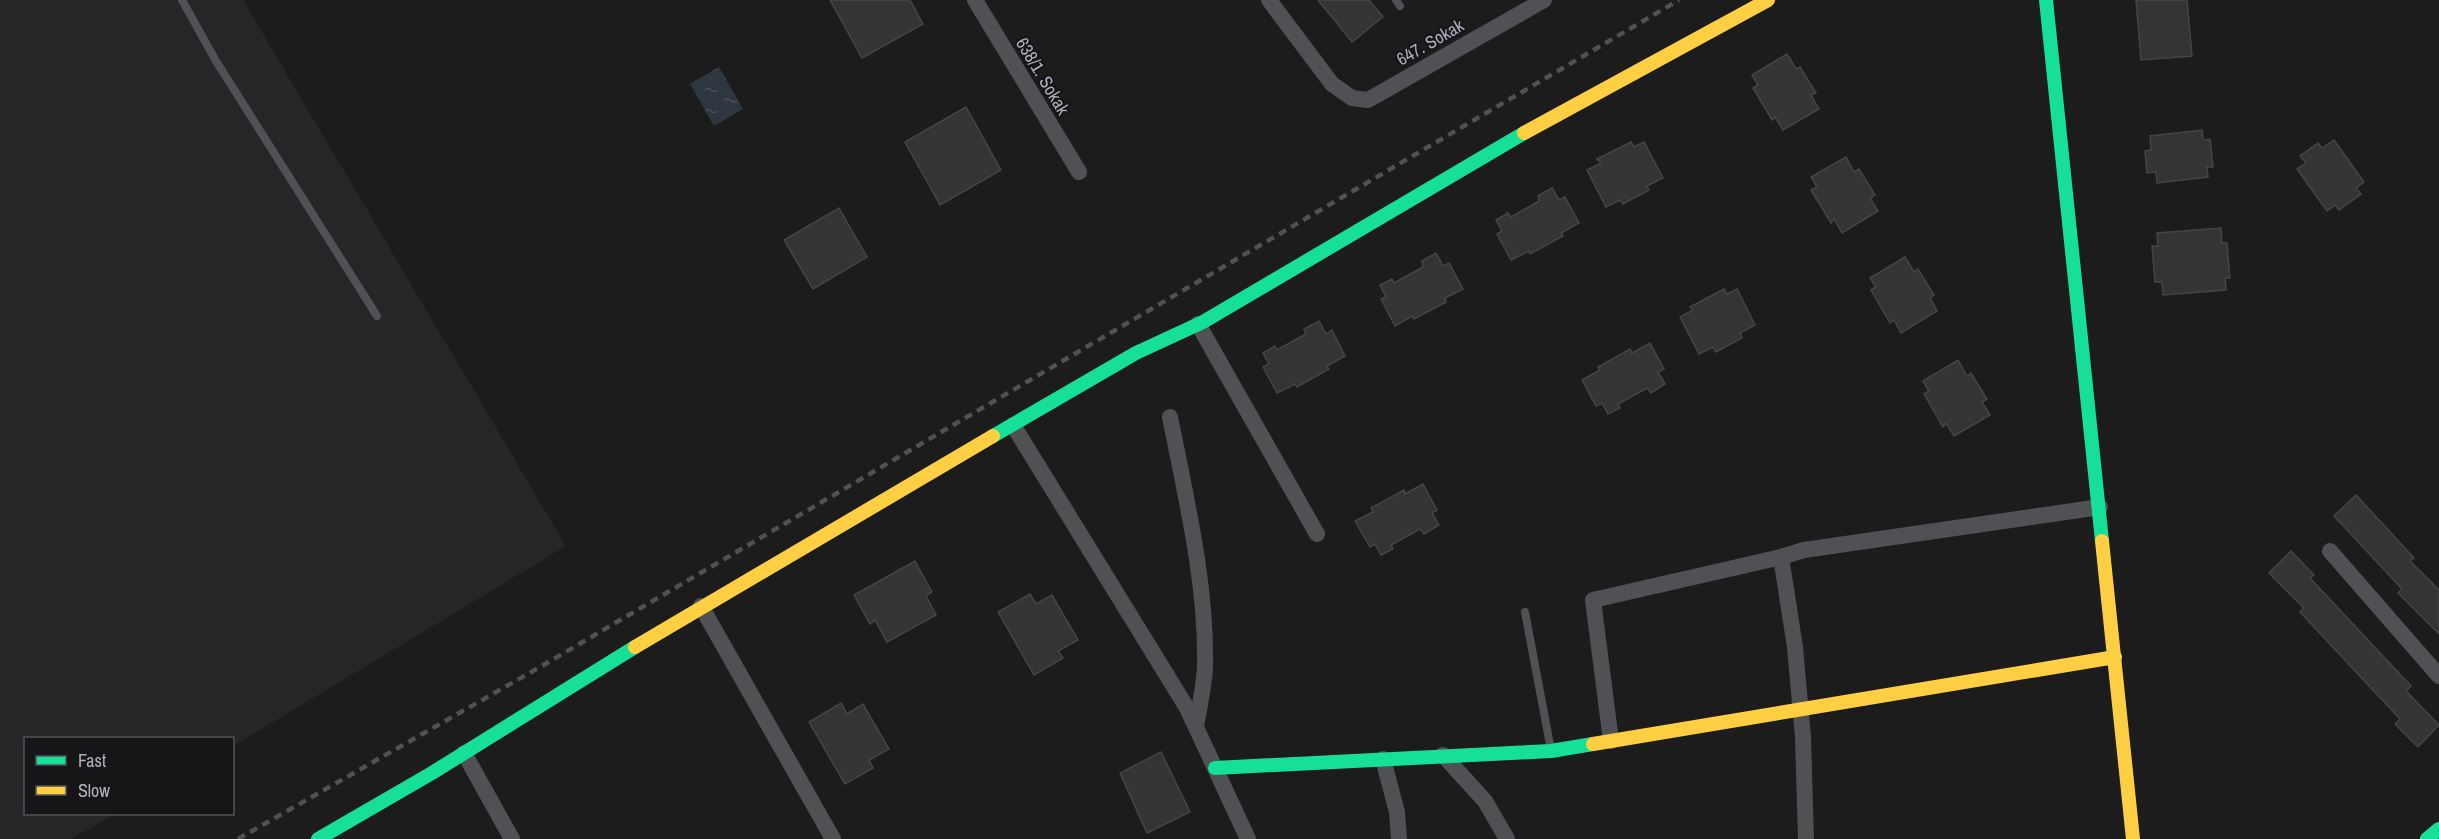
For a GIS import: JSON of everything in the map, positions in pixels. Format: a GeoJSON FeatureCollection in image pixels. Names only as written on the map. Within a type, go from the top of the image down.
{"type":"FeatureCollection","features":[{"type":"Feature","properties":{"kind":"main road"},"geometry":{"type":"LineString","coordinates":[[318,839],[464,753],[701,606],[1136,353],[1198,324],[1548,118],[1767,0]]}},
{"type":"Feature","properties":{"kind":"main road"},"geometry":{"type":"LineString","coordinates":[[2046,0],[2133,839]]}},
{"type":"Feature","properties":{"kind":"main road"},"geometry":{"type":"LineString","coordinates":[[1215,768],[1291,766],[1443,755],[1551,751],[2115,657]]}},
{"type":"Feature","properties":{"kind":"main road"},"geometry":{"type":"LineString","coordinates":[[2427,839],[2439,829]]}},
{"type":"Feature","properties":{"kind":"street","name":"638/1. Sokak"},"geometry":{"type":"LineString","coordinates":[[975,0],[1079,172]]}},
{"type":"Feature","properties":{"kind":"street","name":"647. Sokak"},"geometry":{"type":"LineString","coordinates":[[1269,0],[1332,84],[1352,98],[1368,100],[1544,0]]}},
{"type":"Feature","properties":{"kind":"street"},"geometry":{"type":"LineString","coordinates":[[1198,324],[1317,534]]}},
{"type":"Feature","properties":{"kind":"street"},"geometry":{"type":"LineString","coordinates":[[1170,417],[1194,535],[1201,614],[1204,668],[1196,727]]}},
{"type":"Feature","properties":{"kind":"street"},"geometry":{"type":"LineString","coordinates":[[1013,425],[1187,708],[1248,839]]}},
{"type":"Feature","properties":{"kind":"street"},"geometry":{"type":"LineString","coordinates":[[1611,741],[1593,600],[1804,550],[2100,507]]}},
{"type":"Feature","properties":{"kind":"street"},"geometry":{"type":"LineString","coordinates":[[2330,550],[2439,676]]}},
{"type":"Feature","properties":{"kind":"street"},"geometry":{"type":"LineString","coordinates":[[1781,557],[1795,647],[1801,709],[1806,839]]}},
{"type":"Feature","properties":{"kind":"street"},"geometry":{"type":"LineString","coordinates":[[701,606],[833,839]]}},
{"type":"Feature","properties":{"kind":"street"},"geometry":{"type":"LineString","coordinates":[[464,753],[512,839]]}},
{"type":"Feature","properties":{"kind":"street"},"geometry":{"type":"LineString","coordinates":[[1443,755],[1485,801],[1507,839]]}},
{"type":"Feature","properties":{"kind":"street"},"geometry":{"type":"LineString","coordinates":[[1383,759],[1397,812],[1399,839]]}},
{"type":"Feature","properties":{"kind":"lane"},"geometry":{"type":"LineString","coordinates":[[182,0],[216,61],[377,315]]}},
{"type":"Feature","properties":{"kind":"lane"},"geometry":{"type":"LineString","coordinates":[[1525,612],[1551,751]]}},
{"type":"Feature","properties":{"kind":"shaded area"},"geometry":{"type":"Polygon","coordinates":[[[0,0],[243,0],[566,546],[234,745],[234,737],[24,737],[24,815],[114,815],[70,839],[0,839],[0,0]]]}},
{"type":"Feature","properties":{"kind":"water"},"geometry":{"type":"Polygon","coordinates":[[[719,67],[743,109],[714,126],[690,84],[719,67]]]}},
{"type":"Feature","properties":{"kind":"building"},"geometry":{"type":"Polygon","coordinates":[[[830,0],[910,0],[923,24],[862,58],[830,0]]]}},
{"type":"Feature","properties":{"kind":"building"},"geometry":{"type":"Polygon","coordinates":[[[1318,0],[1369,0],[1383,17],[1352,42],[1318,0]]]}},
{"type":"Feature","properties":{"kind":"building"},"geometry":{"type":"Polygon","coordinates":[[[2136,0],[2187,0],[2192,56],[2141,60],[2136,0]]]}},
{"type":"Feature","properties":{"kind":"building"},"geometry":{"type":"Polygon","coordinates":[[[1787,54],[1796,69],[1800,67],[1816,93],[1811,95],[1819,109],[1783,130],[1775,117],[1772,120],[1753,88],[1758,85],[1752,75],[1787,54]]]}},
{"type":"Feature","properties":{"kind":"building"},"geometry":{"type":"Polygon","coordinates":[[[966,107],[1001,170],[940,205],[905,142],[966,107]]]}},
{"type":"Feature","properties":{"kind":"building"},"geometry":{"type":"Polygon","coordinates":[[[2202,130],[2203,140],[2210,139],[2213,167],[2207,167],[2208,177],[2157,183],[2156,172],[2147,173],[2145,151],[2151,150],[2150,136],[2202,130]]]}},
{"type":"Feature","properties":{"kind":"building"},"geometry":{"type":"Polygon","coordinates":[[[2334,140],[2364,182],[2356,188],[2361,194],[2339,210],[2335,205],[2327,211],[2297,169],[2306,163],[2300,156],[2318,143],[2322,148],[2334,140]]]}},
{"type":"Feature","properties":{"kind":"building"},"geometry":{"type":"Polygon","coordinates":[[[1631,142],[1634,147],[1644,142],[1663,178],[1647,186],[1649,190],[1623,204],[1620,200],[1606,207],[1587,170],[1601,163],[1597,159],[1631,142]]]}},
{"type":"Feature","properties":{"kind":"building"},"geometry":{"type":"Polygon","coordinates":[[[1846,157],[1854,172],[1859,169],[1875,195],[1870,198],[1878,211],[1842,233],[1834,219],[1831,223],[1811,190],[1817,187],[1811,177],[1846,157]]]}},
{"type":"Feature","properties":{"kind":"building"},"geometry":{"type":"Polygon","coordinates":[[[1552,188],[1559,200],[1565,197],[1579,223],[1561,233],[1563,236],[1530,254],[1529,251],[1511,260],[1497,234],[1502,231],[1496,220],[1508,213],[1511,217],[1539,201],[1538,196],[1552,188]]]}},
{"type":"Feature","properties":{"kind":"building"},"geometry":{"type":"Polygon","coordinates":[[[839,208],[867,257],[813,289],[784,240],[839,208]]]}},
{"type":"Feature","properties":{"kind":"building"},"geometry":{"type":"Polygon","coordinates":[[[2221,228],[2222,243],[2227,243],[2230,278],[2225,278],[2226,290],[2163,295],[2162,282],[2155,282],[2152,246],[2158,246],[2157,233],[2221,228]]]}},
{"type":"Feature","properties":{"kind":"building"},"geometry":{"type":"Polygon","coordinates":[[[1436,253],[1443,266],[1449,263],[1463,289],[1445,298],[1446,302],[1414,319],[1412,316],[1395,326],[1381,299],[1386,297],[1380,285],[1392,279],[1394,283],[1423,267],[1422,261],[1436,253]]]}},
{"type":"Feature","properties":{"kind":"building"},"geometry":{"type":"Polygon","coordinates":[[[1905,257],[1914,272],[1918,269],[1934,295],[1930,298],[1937,311],[1901,333],[1894,320],[1890,323],[1871,290],[1876,287],[1870,278],[1905,257]]]}},
{"type":"Feature","properties":{"kind":"building"},"geometry":{"type":"Polygon","coordinates":[[[1724,289],[1727,294],[1737,289],[1755,325],[1740,333],[1742,338],[1716,352],[1713,347],[1699,354],[1680,317],[1693,310],[1690,307],[1724,289]]]}},
{"type":"Feature","properties":{"kind":"building"},"geometry":{"type":"Polygon","coordinates":[[[1319,321],[1326,334],[1332,330],[1345,356],[1327,366],[1329,369],[1297,387],[1295,384],[1277,393],[1263,367],[1269,364],[1263,353],[1275,346],[1277,350],[1306,334],[1304,329],[1319,321]]]}},
{"type":"Feature","properties":{"kind":"building"},"geometry":{"type":"Polygon","coordinates":[[[1650,343],[1664,369],[1658,372],[1665,384],[1651,393],[1647,388],[1618,404],[1620,408],[1608,414],[1602,403],[1596,406],[1582,380],[1600,370],[1598,367],[1630,349],[1632,353],[1650,343]]]}},
{"type":"Feature","properties":{"kind":"building"},"geometry":{"type":"Polygon","coordinates":[[[1958,360],[1967,376],[1971,373],[1987,399],[1982,402],[1990,415],[1954,436],[1946,423],[1943,427],[1924,394],[1929,391],[1923,381],[1958,360]]]}},
{"type":"Feature","properties":{"kind":"building"},"geometry":{"type":"Polygon","coordinates":[[[1423,484],[1437,510],[1432,513],[1439,525],[1424,534],[1420,529],[1391,545],[1393,549],[1381,555],[1375,544],[1370,547],[1355,521],[1373,512],[1371,508],[1404,490],[1405,494],[1423,484]]]}},
{"type":"Feature","properties":{"kind":"building"},"geometry":{"type":"Polygon","coordinates":[[[2356,495],[2414,558],[2410,561],[2439,590],[2439,634],[2398,593],[2402,589],[2334,516],[2356,495]]]}},
{"type":"Feature","properties":{"kind":"building"},"geometry":{"type":"Polygon","coordinates":[[[2291,551],[2314,575],[2310,578],[2411,686],[2406,691],[2439,725],[2418,747],[2395,724],[2400,719],[2300,612],[2304,608],[2269,573],[2291,551]]]}},
{"type":"Feature","properties":{"kind":"building"},"geometry":{"type":"Polygon","coordinates":[[[915,561],[932,592],[926,596],[936,615],[887,642],[875,620],[870,624],[854,595],[915,561]]]}},
{"type":"Feature","properties":{"kind":"building"},"geometry":{"type":"Polygon","coordinates":[[[1030,594],[1036,604],[1052,595],[1078,640],[1058,651],[1063,658],[1034,675],[998,612],[1030,594]]]}},
{"type":"Feature","properties":{"kind":"building"},"geometry":{"type":"Polygon","coordinates":[[[841,703],[847,714],[863,704],[889,749],[869,760],[873,768],[845,784],[809,722],[841,703]]]}},
{"type":"Feature","properties":{"kind":"building"},"geometry":{"type":"Polygon","coordinates":[[[1161,752],[1190,812],[1147,833],[1120,773],[1161,752]]]}},
{"type":"Feature","properties":{"kind":"railway"},"geometry":{"type":"LineString","coordinates":[[238,839],[540,667],[1679,0]]}},
{"type":"Feature","properties":{"kind":"traffic: fast"},"geometry":{"type":"LineString","coordinates":[[2046,0],[2102,541]]}},
{"type":"Feature","properties":{"kind":"traffic: fast"},"geometry":{"type":"LineString","coordinates":[[993,436],[1136,353],[1203,322],[1524,133]]}},
{"type":"Feature","properties":{"kind":"traffic: fast"},"geometry":{"type":"LineString","coordinates":[[318,839],[432,773],[635,647]]}},
{"type":"Feature","properties":{"kind":"traffic: fast"},"geometry":{"type":"LineString","coordinates":[[1215,768],[1551,751],[1593,744]]}},
{"type":"Feature","properties":{"kind":"traffic: fast"},"geometry":{"type":"LineString","coordinates":[[2427,839],[2439,829]]}},
{"type":"Feature","properties":{"kind":"traffic: slow"},"geometry":{"type":"LineString","coordinates":[[1524,133],[1768,0]]}},
{"type":"Feature","properties":{"kind":"traffic: slow"},"geometry":{"type":"LineString","coordinates":[[635,647],[993,436]]}},
{"type":"Feature","properties":{"kind":"traffic: slow"},"geometry":{"type":"LineString","coordinates":[[2102,541],[2133,839]]}},
{"type":"Feature","properties":{"kind":"traffic: slow"},"geometry":{"type":"LineString","coordinates":[[1593,744],[2115,657]]}}]}
